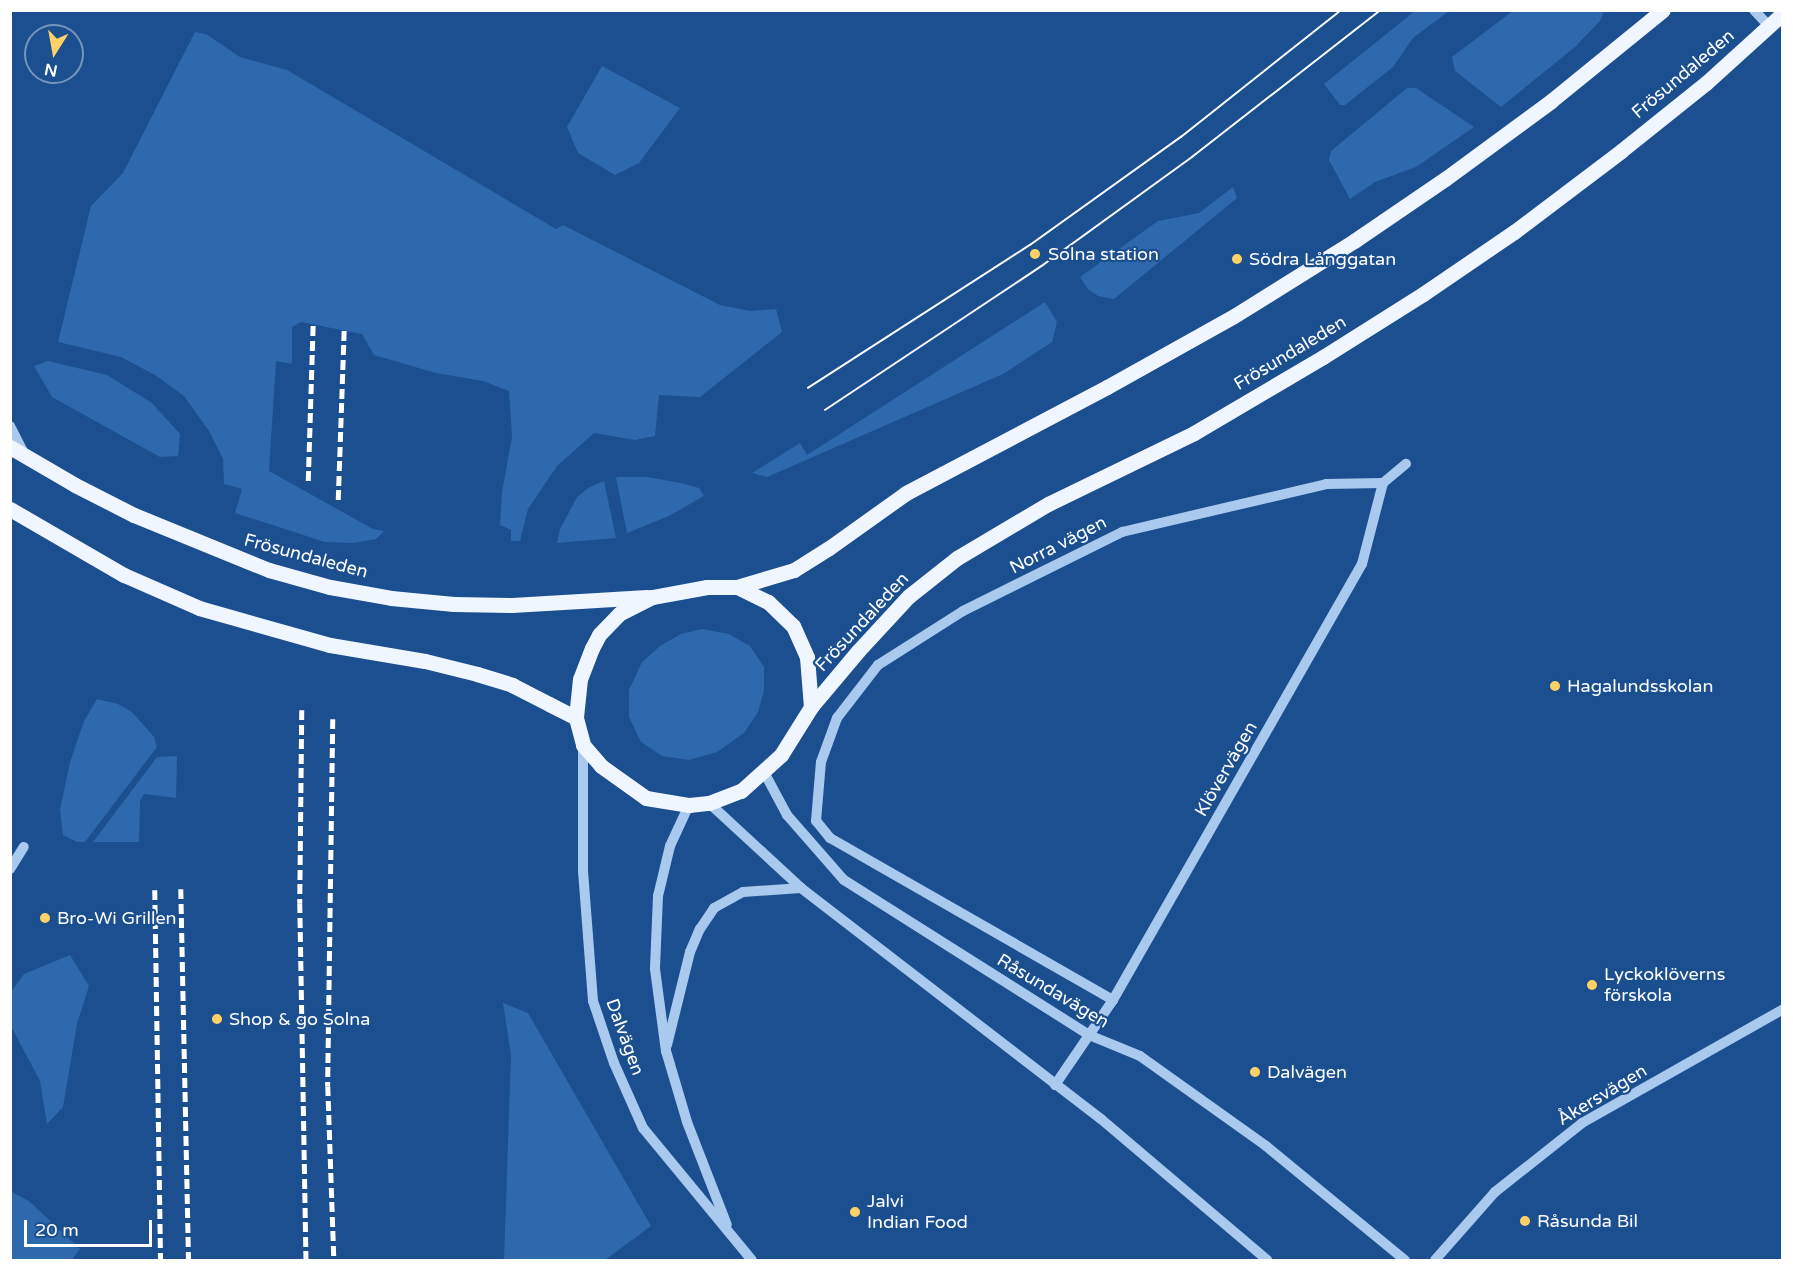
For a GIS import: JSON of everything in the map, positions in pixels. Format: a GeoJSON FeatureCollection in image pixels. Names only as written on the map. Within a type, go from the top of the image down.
{"type":"FeatureCollection","features":[{"type":"Feature","properties":{"kind":"main road"},"geometry":{"type":"LineString","coordinates":[[583,745],[576,717],[580,679],[599,635],[620,613],[652,597],[707,587],[737,587],[794,570],[906,493],[1117,382],[1234,316],[1334,254],[1455,172],[1551,101],[1663,10]]}},
{"type":"Feature","properties":{"kind":"main road","name":"Frösundaleden"},"geometry":{"type":"LineString","coordinates":[[583,745],[601,766],[646,798],[689,805],[709,803],[741,791],[781,755],[812,707],[909,596],[957,558],[1048,504],[1194,433],[1323,357],[1423,294],[1514,232],[1621,152],[1706,83],[1782,14]]}},
{"type":"Feature","properties":{"kind":"main road","name":"Frösundaleden"},"geometry":{"type":"LineString","coordinates":[[10,447],[75,485],[134,515],[269,570],[330,586],[391,598],[454,604],[512,605],[652,597]]}},
{"type":"Feature","properties":{"kind":"main road"},"geometry":{"type":"LineString","coordinates":[[10,509],[124,575],[210,612],[330,645],[425,661],[477,674],[512,685],[576,717]]}},
{"type":"Feature","properties":{"kind":"main road"},"geometry":{"type":"LineString","coordinates":[[737,587],[768,602],[793,626],[807,657],[812,707]]}},
{"type":"Feature","properties":{"kind":"street"},"geometry":{"type":"LineString","coordinates":[[1754,10],[1769,26]]}},
{"type":"Feature","properties":{"kind":"street"},"geometry":{"type":"LineString","coordinates":[[10,426],[26,456]]}},
{"type":"Feature","properties":{"kind":"street"},"geometry":{"type":"LineString","coordinates":[[1383,483],[1406,464]]}},
{"type":"Feature","properties":{"kind":"street","name":"Norra vägen"},"geometry":{"type":"LineString","coordinates":[[1113,1000],[830,838],[816,821],[821,762],[837,718],[878,665],[963,611],[1122,532],[1326,484],[1383,483]]}},
{"type":"Feature","properties":{"kind":"street","name":"Klövervägen"},"geometry":{"type":"LineString","coordinates":[[1055,1085],[1113,1000],[1362,564],[1383,483]]}},
{"type":"Feature","properties":{"kind":"street","name":"Dalvägen"},"geometry":{"type":"LineString","coordinates":[[583,745],[583,871],[593,1001],[614,1063],[643,1128],[752,1260]]}},
{"type":"Feature","properties":{"kind":"street","name":"Råsundavägen"},"geometry":{"type":"LineString","coordinates":[[764,772],[787,815],[844,880],[1089,1035],[1140,1056],[1266,1146],[1405,1260]]}},
{"type":"Feature","properties":{"kind":"street"},"geometry":{"type":"LineString","coordinates":[[709,803],[801,888],[1101,1119],[1268,1260]]}},
{"type":"Feature","properties":{"kind":"street","name":"Dalvägen"},"geometry":{"type":"LineString","coordinates":[[689,805],[670,846],[658,896],[656,969],[666,1051],[687,1122],[730,1234]]}},
{"type":"Feature","properties":{"kind":"street"},"geometry":{"type":"LineString","coordinates":[[10,869],[24,847]]}},
{"type":"Feature","properties":{"kind":"street"},"geometry":{"type":"LineString","coordinates":[[666,1051],[690,952],[700,929],[714,908],[743,892],[801,888]]}},
{"type":"Feature","properties":{"kind":"street","name":"Åkersvägen"},"geometry":{"type":"LineString","coordinates":[[1435,1260],[1496,1192],[1582,1123],[1782,1010]]}},
{"type":"Feature","properties":{"kind":"shaded area"},"geometry":{"type":"Polygon","coordinates":[[[1514,10],[1604,11],[1600,21],[1575,47],[1501,107],[1455,71],[1452,57],[1514,10]]]}},
{"type":"Feature","properties":{"kind":"shaded area"},"geometry":{"type":"Polygon","coordinates":[[[1415,11],[1449,11],[1413,38],[1393,67],[1345,105],[1340,105],[1324,84],[1415,11]]]}},
{"type":"Feature","properties":{"kind":"shaded area"},"geometry":{"type":"Polygon","coordinates":[[[195,32],[206,34],[240,57],[287,70],[556,229],[563,225],[720,305],[750,311],[776,309],[782,332],[700,397],[659,395],[655,436],[635,440],[594,433],[557,466],[528,509],[520,541],[511,541],[511,530],[500,525],[502,492],[512,437],[509,391],[483,381],[436,373],[374,355],[362,334],[301,322],[292,327],[292,364],[276,361],[269,471],[373,529],[384,531],[376,539],[353,543],[325,542],[235,513],[242,489],[224,484],[223,459],[209,431],[184,396],[155,375],[121,357],[58,342],[91,206],[123,173],[195,32]]]}},
{"type":"Feature","properties":{"kind":"shaded area"},"geometry":{"type":"Polygon","coordinates":[[[602,66],[680,108],[639,163],[615,175],[578,153],[567,127],[602,66]]]}},
{"type":"Feature","properties":{"kind":"shaded area"},"geometry":{"type":"Polygon","coordinates":[[[1407,88],[1416,88],[1474,127],[1416,167],[1375,182],[1350,199],[1329,160],[1331,151],[1407,88]]]}},
{"type":"Feature","properties":{"kind":"shaded area"},"geometry":{"type":"Polygon","coordinates":[[[1233,187],[1237,198],[1114,299],[1098,296],[1088,289],[1080,277],[1158,221],[1199,213],[1233,187]]]}},
{"type":"Feature","properties":{"kind":"shaded area"},"geometry":{"type":"Polygon","coordinates":[[[1045,302],[1057,322],[1052,342],[1003,374],[767,477],[752,473],[800,443],[807,455],[1045,302]]]}},
{"type":"Feature","properties":{"kind":"shaded area"},"geometry":{"type":"Polygon","coordinates":[[[48,361],[107,375],[152,403],[180,434],[178,456],[160,457],[52,397],[34,366],[48,361]]]}},
{"type":"Feature","properties":{"kind":"shaded area"},"geometry":{"type":"Polygon","coordinates":[[[616,477],[647,477],[681,483],[699,488],[704,496],[669,516],[627,533],[616,477]]]}},
{"type":"Feature","properties":{"kind":"shaded area"},"geometry":{"type":"Polygon","coordinates":[[[604,481],[616,538],[557,543],[560,529],[577,497],[588,488],[604,481]]]}},
{"type":"Feature","properties":{"kind":"shaded area"},"geometry":{"type":"Polygon","coordinates":[[[702,629],[729,634],[750,646],[764,667],[764,691],[758,712],[744,733],[717,752],[689,760],[662,756],[641,742],[629,717],[629,690],[642,662],[660,646],[681,634],[702,629]]]}},
{"type":"Feature","properties":{"kind":"shaded area"},"geometry":{"type":"Polygon","coordinates":[[[97,699],[118,704],[132,712],[154,737],[157,747],[85,842],[77,842],[63,835],[60,810],[70,762],[84,721],[97,699]]]}},
{"type":"Feature","properties":{"kind":"shaded area"},"geometry":{"type":"Polygon","coordinates":[[[177,756],[176,798],[144,794],[140,801],[139,842],[93,842],[157,757],[177,756]]]}},
{"type":"Feature","properties":{"kind":"shaded area"},"geometry":{"type":"Polygon","coordinates":[[[70,955],[89,986],[77,1024],[63,1107],[47,1124],[40,1081],[11,1026],[11,992],[24,974],[70,955]]]}},
{"type":"Feature","properties":{"kind":"shaded area"},"geometry":{"type":"Polygon","coordinates":[[[503,1003],[528,1013],[651,1226],[605,1260],[504,1260],[511,1055],[503,1003]]]}},
{"type":"Feature","properties":{"kind":"shaded area"},"geometry":{"type":"Polygon","coordinates":[[[10,1191],[29,1201],[80,1249],[72,1260],[11,1260],[10,1191]]]}},
{"type":"Feature","properties":{"kind":"tram line"},"geometry":{"type":"LineString","coordinates":[[808,388],[1030,245],[1181,137],[1341,10]]}},
{"type":"Feature","properties":{"kind":"tram line"},"geometry":{"type":"LineString","coordinates":[[825,410],[1043,265],[1192,157],[1381,10]]}},
{"type":"Feature","properties":{"kind":"railway"},"geometry":{"type":"LineString","coordinates":[[308,481],[313,325]]}},
{"type":"Feature","properties":{"kind":"railway"},"geometry":{"type":"LineString","coordinates":[[338,500],[344,330]]}},
{"type":"Feature","properties":{"kind":"railway"},"geometry":{"type":"LineString","coordinates":[[302,710],[300,903],[306,1260]]}},
{"type":"Feature","properties":{"kind":"railway"},"geometry":{"type":"LineString","coordinates":[[333,719],[328,1086],[334,1260]]}},
{"type":"Feature","properties":{"kind":"railway"},"geometry":{"type":"LineString","coordinates":[[181,889],[189,1260]]}},
{"type":"Feature","properties":{"kind":"railway"},"geometry":{"type":"LineString","coordinates":[[155,890],[161,1260]]}},
{"type":"Feature","properties":{"kind":"place","name":"Solna station"},"geometry":{"type":"Point","coordinates":[1035,254]}},
{"type":"Feature","properties":{"kind":"place","name":"Södra Långgatan"},"geometry":{"type":"Point","coordinates":[1237,259]}},
{"type":"Feature","properties":{"kind":"place","name":"Hagalundsskolan"},"geometry":{"type":"Point","coordinates":[1555,686]}},
{"type":"Feature","properties":{"kind":"place","name":"Bro-Wi Grillen"},"geometry":{"type":"Point","coordinates":[45,918]}},
{"type":"Feature","properties":{"kind":"place","name":"Lyckoklöverns förskola"},"geometry":{"type":"Point","coordinates":[1592,985]}},
{"type":"Feature","properties":{"kind":"place","name":"Shop & go Solna"},"geometry":{"type":"Point","coordinates":[217,1019]}},
{"type":"Feature","properties":{"kind":"place","name":"Dalvägen"},"geometry":{"type":"Point","coordinates":[1255,1072]}},
{"type":"Feature","properties":{"kind":"place","name":"Jalvi Indian Food"},"geometry":{"type":"Point","coordinates":[855,1212]}},
{"type":"Feature","properties":{"kind":"place","name":"Råsunda Bil"},"geometry":{"type":"Point","coordinates":[1525,1221]}}]}
